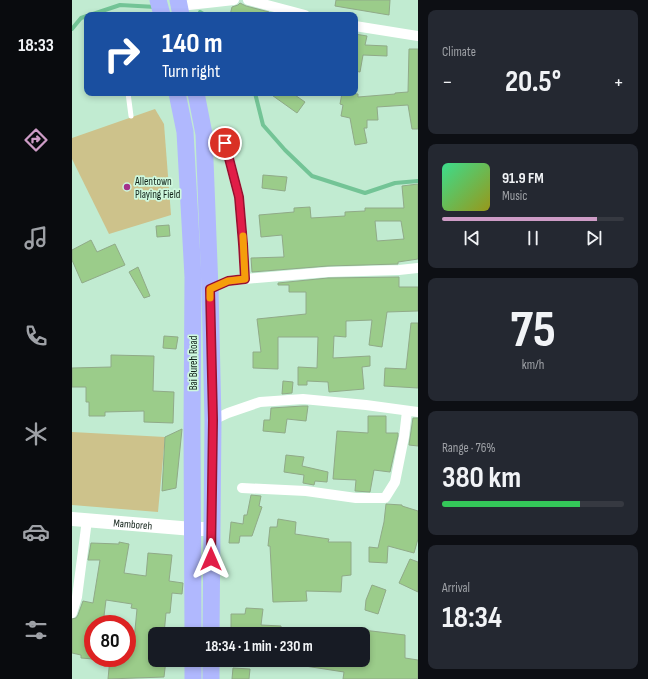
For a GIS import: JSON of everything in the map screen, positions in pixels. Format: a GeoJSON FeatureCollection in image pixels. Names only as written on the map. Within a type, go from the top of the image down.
{"type":"FeatureCollection","features":[{"type":"Feature","properties":{"kind":"highway"},"geometry":{"type":"LineString","coordinates":[[158,0],[161,12]]}},
{"type":"Feature","properties":{"kind":"highway","name":"Bai Bureh Road"},"geometry":{"type":"LineString","coordinates":[[178,96],[185,132],[193,277],[193,627]]}},
{"type":"Feature","properties":{"kind":"highway","name":"Bai Bureh Road"},"geometry":{"type":"LineString","coordinates":[[197,96],[204,134],[210,289],[213,420],[211,627]]}},
{"type":"Feature","properties":{"kind":"highway"},"geometry":{"type":"LineString","coordinates":[[193,667],[193,679]]}},
{"type":"Feature","properties":{"kind":"highway"},"geometry":{"type":"LineString","coordinates":[[211,667],[211,679]]}},
{"type":"Feature","properties":{"kind":"main road","name":"Mamboreh"},"geometry":{"type":"LineString","coordinates":[[72,519],[193,529],[211,529]]}},
{"type":"Feature","properties":{"kind":"street"},"geometry":{"type":"LineString","coordinates":[[179,7],[234,0]]}},
{"type":"Feature","properties":{"kind":"street"},"geometry":{"type":"LineString","coordinates":[[248,0],[294,12]]}},
{"type":"Feature","properties":{"kind":"street"},"geometry":{"type":"LineString","coordinates":[[358,26],[418,36]]}},
{"type":"Feature","properties":{"kind":"street"},"geometry":{"type":"LineString","coordinates":[[204,134],[225,143],[239,197],[245,279]]}},
{"type":"Feature","properties":{"kind":"street"},"geometry":{"type":"LineString","coordinates":[[210,289],[228,281],[245,279],[328,272],[418,268]]}},
{"type":"Feature","properties":{"kind":"street"},"geometry":{"type":"LineString","coordinates":[[213,420],[260,402],[303,399],[418,412]]}},
{"type":"Feature","properties":{"kind":"street"},"geometry":{"type":"LineString","coordinates":[[242,488],[306,491],[356,498],[385,498],[395,482],[408,411]]}},
{"type":"Feature","properties":{"kind":"street"},"geometry":{"type":"LineString","coordinates":[[72,613],[77,597],[87,520]]}},
{"type":"Feature","properties":{"kind":"lane"},"geometry":{"type":"LineString","coordinates":[[128,96],[131,116]]}},
{"type":"Feature","properties":{"kind":"shaded area","name":"Allentown Playing Field"},"geometry":{"type":"Polygon","coordinates":[[[155,109],[164,124],[171,215],[109,234],[72,159],[72,138],[155,109]]]}},
{"type":"Feature","properties":{"kind":"shaded area"},"geometry":{"type":"Polygon","coordinates":[[[72,432],[165,437],[158,512],[72,505],[72,432]]]}},
{"type":"Feature","properties":{"kind":"building"},"geometry":{"type":"Polygon","coordinates":[[[336,0],[390,0],[389,15],[335,6],[336,0]]]}},
{"type":"Feature","properties":{"kind":"building"},"geometry":{"type":"Polygon","coordinates":[[[240,3],[269,12],[231,12],[232,7],[240,3]]]}},
{"type":"Feature","properties":{"kind":"building"},"geometry":{"type":"Polygon","coordinates":[[[358,34],[367,36],[365,45],[387,46],[387,56],[363,55],[360,72],[358,72],[358,34]]]}},
{"type":"Feature","properties":{"kind":"building"},"geometry":{"type":"Polygon","coordinates":[[[409,49],[418,49],[418,129],[412,129],[408,105],[377,107],[378,120],[367,120],[367,128],[364,128],[367,143],[355,145],[350,118],[341,116],[343,105],[340,104],[341,96],[358,97],[408,92],[409,49]]]}},
{"type":"Feature","properties":{"kind":"building"},"geometry":{"type":"Polygon","coordinates":[[[273,96],[296,96],[305,102],[297,113],[273,96]]]}},
{"type":"Feature","properties":{"kind":"building"},"geometry":{"type":"Polygon","coordinates":[[[263,175],[287,177],[285,191],[262,188],[263,175]]]}},
{"type":"Feature","properties":{"kind":"building"},"geometry":{"type":"Polygon","coordinates":[[[418,184],[418,259],[398,262],[398,264],[328,266],[252,272],[251,258],[284,257],[282,235],[261,237],[259,215],[294,212],[294,208],[310,207],[311,218],[345,216],[345,212],[365,211],[365,208],[404,208],[402,186],[418,184]],[[375,221],[377,241],[404,239],[401,221],[375,221]]]}},
{"type":"Feature","properties":{"kind":"building"},"geometry":{"type":"Polygon","coordinates":[[[169,225],[170,236],[157,237],[156,226],[169,225]]]}},
{"type":"Feature","properties":{"kind":"building"},"geometry":{"type":"Polygon","coordinates":[[[91,240],[97,252],[115,244],[125,265],[82,283],[72,260],[72,250],[91,240]]]}},
{"type":"Feature","properties":{"kind":"building"},"geometry":{"type":"Polygon","coordinates":[[[138,267],[150,296],[144,298],[129,272],[138,267]]]}},
{"type":"Feature","properties":{"kind":"building"},"geometry":{"type":"Polygon","coordinates":[[[399,277],[399,287],[418,287],[418,311],[387,312],[382,347],[369,345],[372,320],[346,321],[346,337],[334,336],[333,358],[370,356],[370,366],[362,367],[364,389],[329,392],[328,382],[307,381],[307,385],[298,385],[298,367],[317,368],[318,337],[278,337],[278,369],[253,368],[253,352],[261,352],[257,319],[306,314],[306,292],[289,292],[289,285],[278,285],[278,283],[328,278],[399,277]]]}},
{"type":"Feature","properties":{"kind":"building"},"geometry":{"type":"Polygon","coordinates":[[[411,323],[418,323],[418,388],[384,386],[385,368],[406,369],[411,323]]]}},
{"type":"Feature","properties":{"kind":"building"},"geometry":{"type":"Polygon","coordinates":[[[164,336],[178,337],[176,349],[163,348],[164,336]]]}},
{"type":"Feature","properties":{"kind":"building"},"geometry":{"type":"Polygon","coordinates":[[[111,355],[154,356],[153,391],[174,392],[173,423],[144,422],[144,411],[105,412],[105,416],[89,416],[89,402],[86,402],[86,387],[72,387],[72,368],[111,367],[111,355]]]}},
{"type":"Feature","properties":{"kind":"building"},"geometry":{"type":"Polygon","coordinates":[[[283,381],[293,382],[292,393],[282,394],[283,381]]]}},
{"type":"Feature","properties":{"kind":"building"},"geometry":{"type":"Polygon","coordinates":[[[308,406],[306,421],[287,419],[285,433],[263,431],[264,420],[270,420],[271,408],[308,406]]]}},
{"type":"Feature","properties":{"kind":"building"},"geometry":{"type":"Polygon","coordinates":[[[368,416],[386,416],[386,433],[398,433],[398,436],[390,472],[374,470],[370,492],[355,491],[356,480],[333,479],[337,431],[368,433],[368,416]]]}},
{"type":"Feature","properties":{"kind":"building"},"geometry":{"type":"Polygon","coordinates":[[[413,418],[418,418],[418,446],[409,445],[413,418]]]}},
{"type":"Feature","properties":{"kind":"building"},"geometry":{"type":"Polygon","coordinates":[[[182,429],[176,488],[162,491],[165,437],[182,429]]]}},
{"type":"Feature","properties":{"kind":"building"},"geometry":{"type":"Polygon","coordinates":[[[286,455],[304,457],[302,466],[328,472],[327,482],[315,481],[314,485],[303,483],[304,475],[284,472],[286,455]]]}},
{"type":"Feature","properties":{"kind":"building"},"geometry":{"type":"Polygon","coordinates":[[[251,495],[261,496],[259,506],[262,507],[252,536],[240,536],[239,543],[229,543],[231,522],[243,524],[244,515],[247,515],[251,495]]]}},
{"type":"Feature","properties":{"kind":"building"},"geometry":{"type":"Polygon","coordinates":[[[386,504],[402,505],[418,511],[418,539],[414,553],[388,546],[387,563],[369,562],[369,547],[378,548],[384,522],[386,504]]]}},
{"type":"Feature","properties":{"kind":"building"},"geometry":{"type":"Polygon","coordinates":[[[278,519],[296,522],[295,534],[329,539],[328,542],[351,542],[351,575],[342,576],[341,592],[306,591],[307,601],[273,602],[270,546],[268,546],[270,527],[277,527],[278,519]]]}},
{"type":"Feature","properties":{"kind":"building"},"geometry":{"type":"Polygon","coordinates":[[[119,542],[129,544],[124,573],[146,576],[148,553],[172,555],[169,581],[183,583],[182,594],[172,593],[170,613],[166,613],[165,627],[148,627],[148,667],[165,667],[164,677],[108,679],[109,667],[136,667],[137,609],[131,608],[132,604],[106,600],[104,615],[84,615],[84,658],[81,658],[81,655],[72,653],[72,619],[76,618],[78,615],[83,601],[93,603],[100,560],[88,560],[91,543],[119,544],[119,542]]]}},
{"type":"Feature","properties":{"kind":"building"},"geometry":{"type":"Polygon","coordinates":[[[410,559],[418,562],[418,592],[399,583],[410,559]]]}},
{"type":"Feature","properties":{"kind":"building"},"geometry":{"type":"Polygon","coordinates":[[[372,585],[386,590],[378,614],[365,610],[366,600],[372,585]]]}},
{"type":"Feature","properties":{"kind":"building"},"geometry":{"type":"Polygon","coordinates":[[[246,608],[263,609],[261,625],[281,627],[231,627],[231,614],[245,614],[246,608]]]}},
{"type":"Feature","properties":{"kind":"building"},"geometry":{"type":"Polygon","coordinates":[[[370,631],[405,635],[405,658],[418,660],[418,679],[343,679],[344,672],[312,667],[370,667],[370,631]]]}},
{"type":"Feature","properties":{"kind":"building"},"geometry":{"type":"Polygon","coordinates":[[[233,668],[250,669],[249,679],[232,679],[233,668]]]}},
{"type":"Feature","properties":{"kind":"waterway"},"geometry":{"type":"LineString","coordinates":[[99,12],[120,5],[156,7]]}},
{"type":"Feature","properties":{"kind":"waterway"},"geometry":{"type":"LineString","coordinates":[[72,29],[81,18],[84,17]]}},
{"type":"Feature","properties":{"kind":"waterway"},"geometry":{"type":"LineString","coordinates":[[256,96],[263,125],[285,150],[312,176],[365,193],[395,183],[418,181]]}},
{"type":"Feature","properties":{"kind":"slow traffic"},"geometry":{"type":"LineString","coordinates":[[210,298],[210,289],[228,281],[245,279],[243,236]]}},
{"type":"Feature","properties":{"kind":"place","name":"Allentown Playing Field"},"geometry":{"type":"Point","coordinates":[127,187]}},
{"type":"Feature","properties":{"kind":"route"},"geometry":{"type":"LineString","coordinates":[[211,559],[213,420],[210,289],[228,281],[245,279],[239,197],[225,143]]}}]}
